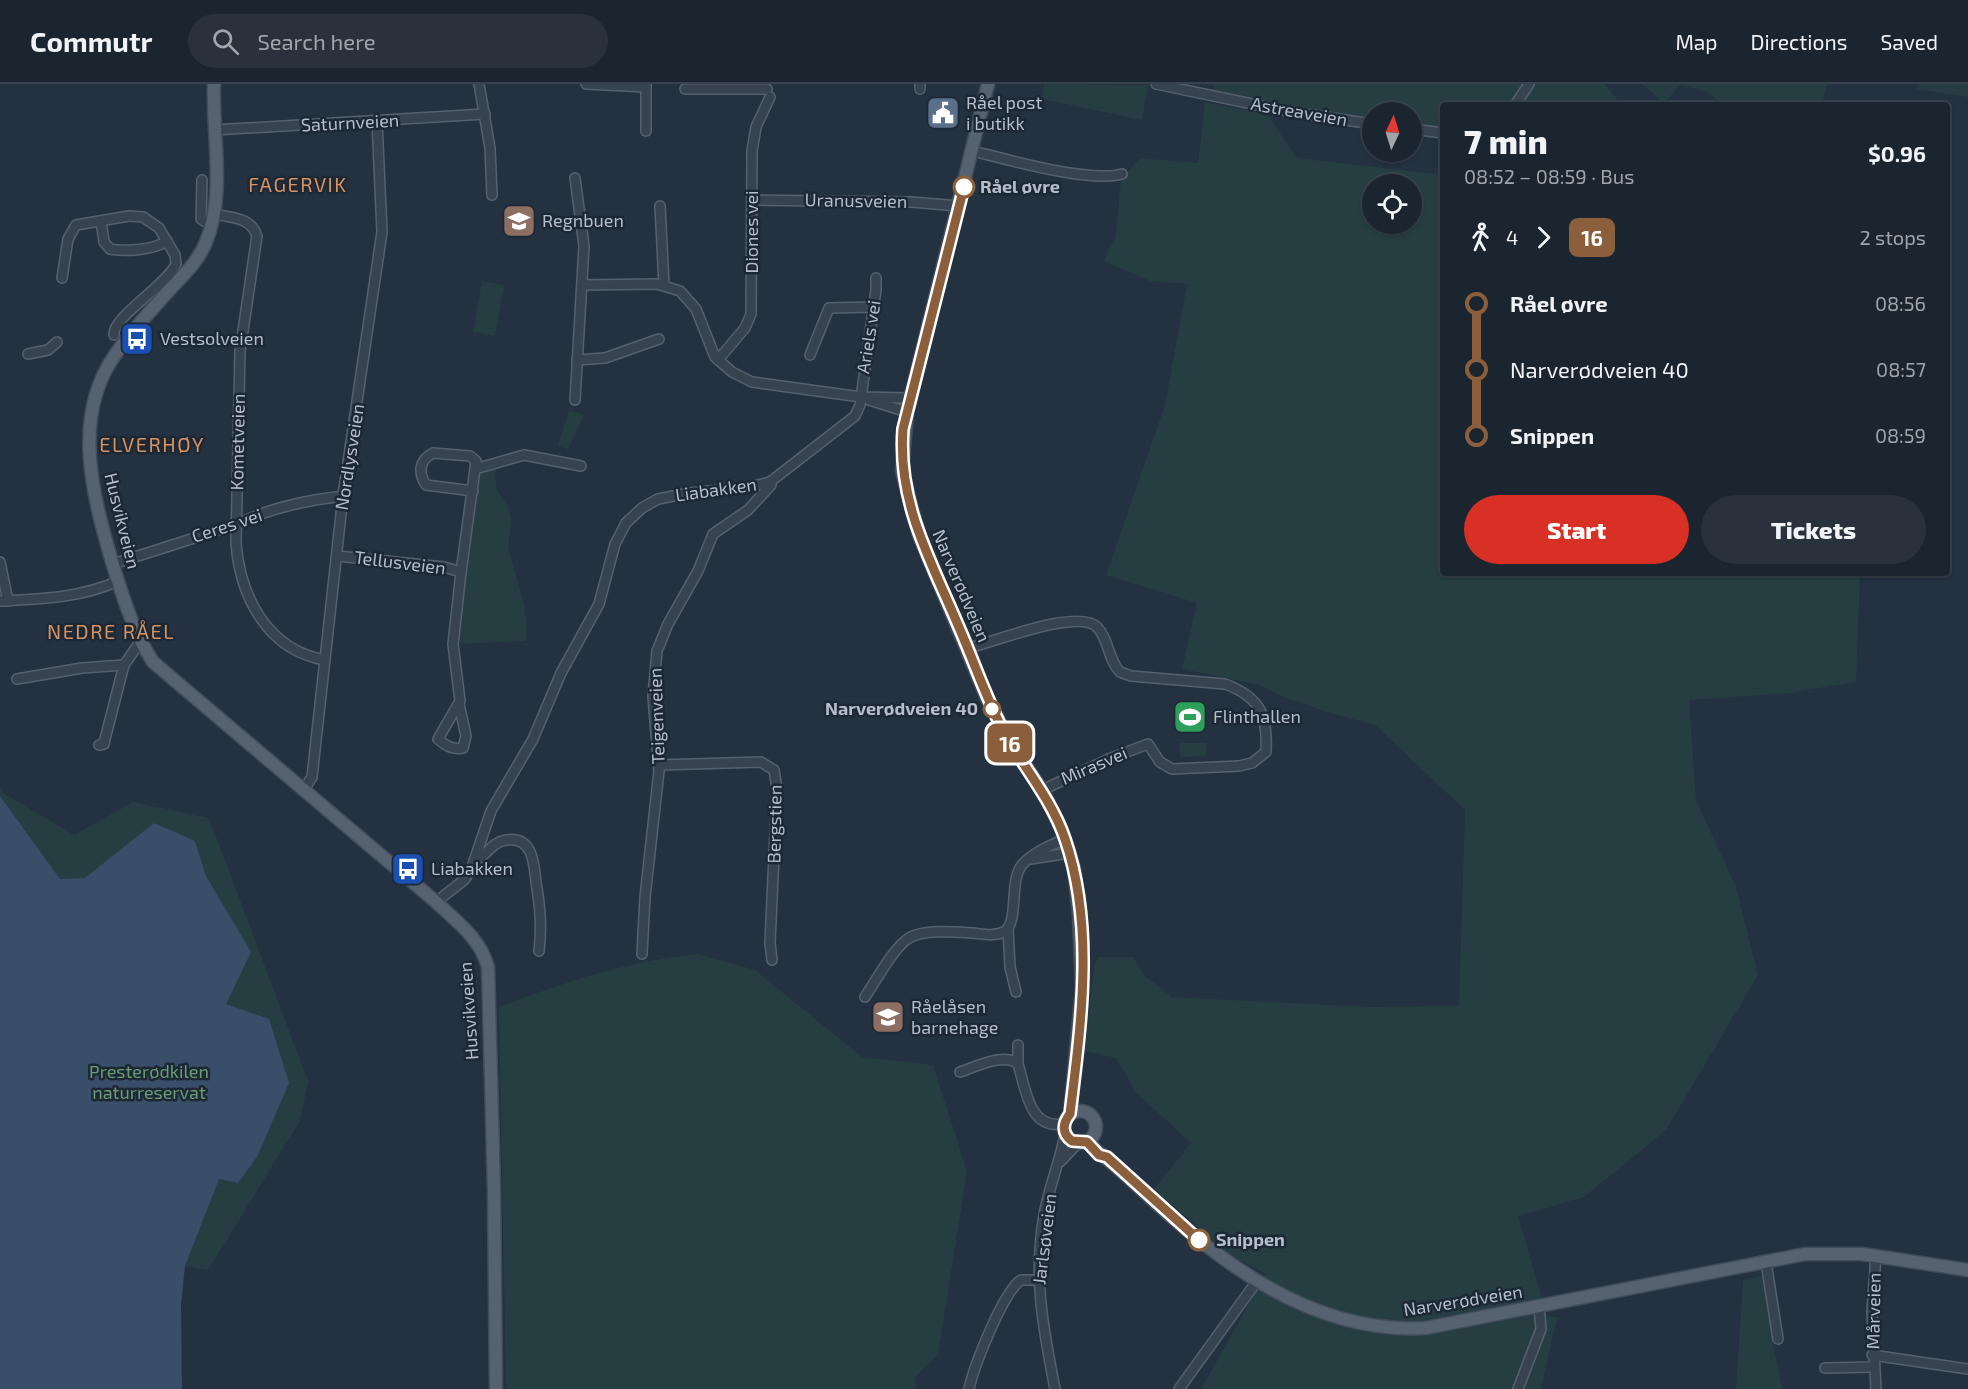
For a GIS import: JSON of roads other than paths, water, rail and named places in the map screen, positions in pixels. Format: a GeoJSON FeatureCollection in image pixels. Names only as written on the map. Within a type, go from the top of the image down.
{"type":"FeatureCollection","features":[{"type":"Feature","properties":{"kind":"main road","name":"Husvikveien"},"geometry":{"type":"LineString","coordinates":[[214,84],[213,220],[198,257],[113,358],[95,395],[91,421],[91,480],[97,512],[140,642],[165,674],[436,902],[475,940],[484,952],[488,967],[496,1389]]}},
{"type":"Feature","properties":{"kind":"main road","name":"Narverødveien"},"geometry":{"type":"LineString","coordinates":[[988,84],[910,398],[901,456],[906,492],[919,535],[996,718],[1042,790],[1065,839],[1069,853],[1076,882],[1082,970],[1072,1090],[1066,1124]]}},
{"type":"Feature","properties":{"kind":"main road","name":"Narverødveien"},"geometry":{"type":"LineString","coordinates":[[1072,1090],[1085,1111],[1093,1117],[1087,1139]]}},
{"type":"Feature","properties":{"kind":"main road","name":"Narverødveien"},"geometry":{"type":"LineString","coordinates":[[1066,1124],[1085,1111]]}},
{"type":"Feature","properties":{"kind":"main road","name":"Narverødveien"},"geometry":{"type":"LineString","coordinates":[[1066,1124],[1087,1139],[1099,1155],[1107,1157],[1199,1240],[1257,1281],[1341,1318],[1395,1330],[1426,1328],[1766,1262],[1831,1252],[1876,1255],[1968,1270]]}},
{"type":"Feature","properties":{"kind":"street"},"geometry":{"type":"LineString","coordinates":[[479,84],[490,148],[492,195]]}},
{"type":"Feature","properties":{"kind":"street"},"geometry":{"type":"LineString","coordinates":[[586,84],[646,86],[646,131]]}},
{"type":"Feature","properties":{"kind":"street","name":"Astreaveien"},"geometry":{"type":"LineString","coordinates":[[1156,84],[1286,111],[1362,122]]}},
{"type":"Feature","properties":{"kind":"street"},"geometry":{"type":"LineString","coordinates":[[1517,102],[1529,84]]}},
{"type":"Feature","properties":{"kind":"street","name":"Diones vei"},"geometry":{"type":"LineString","coordinates":[[685,89],[769,93],[755,133],[752,200],[752,314],[745,328],[718,360]]}},
{"type":"Feature","properties":{"kind":"street","name":"Saturnveien"},"geometry":{"type":"LineString","coordinates":[[214,130],[485,114]]}},
{"type":"Feature","properties":{"kind":"street","name":"Nordlysveien"},"geometry":{"type":"LineString","coordinates":[[303,791],[312,777],[343,496],[382,232],[377,121]]}},
{"type":"Feature","properties":{"kind":"street"},"geometry":{"type":"LineString","coordinates":[[1422,130],[1440,133]]}},
{"type":"Feature","properties":{"kind":"street"},"geometry":{"type":"LineString","coordinates":[[973,151],[1095,176],[1122,174]]}},
{"type":"Feature","properties":{"kind":"street"},"geometry":{"type":"LineString","coordinates":[[575,178],[583,230],[575,400]]}},
{"type":"Feature","properties":{"kind":"street"},"geometry":{"type":"LineString","coordinates":[[202,180],[201,219],[213,220]]}},
{"type":"Feature","properties":{"kind":"street","name":"Uranusveien"},"geometry":{"type":"LineString","coordinates":[[752,200],[911,201],[959,206]]}},
{"type":"Feature","properties":{"kind":"street"},"geometry":{"type":"LineString","coordinates":[[660,206],[664,285]]}},
{"type":"Feature","properties":{"kind":"street"},"geometry":{"type":"LineString","coordinates":[[62,278],[72,229],[83,223],[129,216],[143,217],[154,222],[177,262],[174,269],[150,296],[119,320],[114,336]]}},
{"type":"Feature","properties":{"kind":"street","name":"Kometveien"},"geometry":{"type":"LineString","coordinates":[[213,220],[247,221],[254,227],[257,236],[240,351],[236,543],[246,594],[258,616],[292,648],[310,657],[324,660]]}},
{"type":"Feature","properties":{"kind":"street"},"geometry":{"type":"LineString","coordinates":[[101,221],[104,242],[110,249],[129,250],[159,245],[166,241]]}},
{"type":"Feature","properties":{"kind":"street","name":"Ariels vei"},"geometry":{"type":"LineString","coordinates":[[861,397],[876,278]]}},
{"type":"Feature","properties":{"kind":"street"},"geometry":{"type":"LineString","coordinates":[[582,285],[664,285],[680,291],[693,303],[710,348],[718,360],[732,372],[752,382],[861,397],[910,398]]}},
{"type":"Feature","properties":{"kind":"street"},"geometry":{"type":"LineString","coordinates":[[810,355],[829,308],[874,307]]}},
{"type":"Feature","properties":{"kind":"street"},"geometry":{"type":"LineString","coordinates":[[577,360],[613,355],[659,339]]}},
{"type":"Feature","properties":{"kind":"street"},"geometry":{"type":"LineString","coordinates":[[28,354],[48,350],[57,342]]}},
{"type":"Feature","properties":{"kind":"street"},"geometry":{"type":"LineString","coordinates":[[861,397],[907,412]]}},
{"type":"Feature","properties":{"kind":"street","name":"Liabakken"},"geometry":{"type":"LineString","coordinates":[[436,902],[464,880],[476,860],[491,811],[533,739],[561,673],[599,604],[615,544],[626,523],[642,508],[658,499],[689,493],[750,487],[770,482],[852,419],[859,409],[861,397]]}},
{"type":"Feature","properties":{"kind":"street"},"geometry":{"type":"LineString","coordinates":[[473,491],[429,486],[424,483],[420,471],[423,461],[433,453],[470,456],[476,461],[476,469],[524,455],[581,466]]}},
{"type":"Feature","properties":{"kind":"street","name":"Tellusveien"},"geometry":{"type":"LineString","coordinates":[[459,704],[438,739],[448,747],[458,749],[464,748],[466,735],[459,704],[453,644],[476,469]]}},
{"type":"Feature","properties":{"kind":"street","name":"Teigenveien"},"geometry":{"type":"LineString","coordinates":[[642,954],[645,897],[659,765],[653,696],[657,651],[668,624],[698,571],[710,538],[757,502],[771,485],[770,482]]}},
{"type":"Feature","properties":{"kind":"street","name":"Ceres vei"},"geometry":{"type":"LineString","coordinates":[[113,564],[238,524],[252,517],[322,498],[343,496]]}},
{"type":"Feature","properties":{"kind":"street","name":"Tellusveien"},"geometry":{"type":"LineString","coordinates":[[337,556],[444,567],[461,572]]}},
{"type":"Feature","properties":{"kind":"street"},"geometry":{"type":"LineString","coordinates":[[0,562],[4,601],[36,601],[69,596],[118,581]]}},
{"type":"Feature","properties":{"kind":"street","name":"Mirasvei"},"geometry":{"type":"LineString","coordinates":[[968,648],[1057,623],[1085,621],[1096,626],[1101,632],[1120,672],[1131,676],[1224,684],[1239,689],[1260,708],[1266,725],[1266,752],[1252,763],[1239,766],[1172,769],[1160,762],[1148,744],[1110,758],[1042,790]]}},
{"type":"Feature","properties":{"kind":"street"},"geometry":{"type":"LineString","coordinates":[[99,745],[104,744],[124,665],[140,642]]}},
{"type":"Feature","properties":{"kind":"street"},"geometry":{"type":"LineString","coordinates":[[17,679],[82,668],[124,665]]}},
{"type":"Feature","properties":{"kind":"street","name":"Bergstien"},"geometry":{"type":"LineString","coordinates":[[659,765],[761,762],[774,770],[777,789],[770,944],[772,960]]}},
{"type":"Feature","properties":{"kind":"street"},"geometry":{"type":"LineString","coordinates":[[1016,992],[1010,967],[1008,928],[1016,876],[1021,866],[1029,859],[1065,839]]}},
{"type":"Feature","properties":{"kind":"street","name":"Liabakken"},"geometry":{"type":"LineString","coordinates":[[476,860],[501,841],[516,840],[528,847],[534,860],[542,914],[539,951]]}},
{"type":"Feature","properties":{"kind":"street"},"geometry":{"type":"LineString","coordinates":[[1029,859],[1069,853]]}},
{"type":"Feature","properties":{"kind":"street"},"geometry":{"type":"LineString","coordinates":[[865,998],[907,939],[921,935],[995,934],[1008,928]]}},
{"type":"Feature","properties":{"kind":"street","name":"Narverødveien"},"geometry":{"type":"LineString","coordinates":[[1018,1045],[1018,1064],[1031,1106],[1038,1119],[1052,1126],[1066,1124]]}},
{"type":"Feature","properties":{"kind":"street"},"geometry":{"type":"LineString","coordinates":[[960,1072],[1001,1060],[1014,1061],[1018,1064]]}},
{"type":"Feature","properties":{"kind":"street","name":"Jarlsøveien"},"geometry":{"type":"LineString","coordinates":[[1055,1389],[1041,1319],[1038,1280],[1044,1214],[1060,1162],[1066,1124]]}},
{"type":"Feature","properties":{"kind":"street","name":"Jarlsøveien"},"geometry":{"type":"LineString","coordinates":[[1060,1162],[1087,1139]]}},
{"type":"Feature","properties":{"kind":"street","name":"Mårveien"},"geometry":{"type":"LineString","coordinates":[[1876,1255],[1872,1355],[1876,1389]]}},
{"type":"Feature","properties":{"kind":"street"},"geometry":{"type":"LineString","coordinates":[[1766,1262],[1778,1339]]}},
{"type":"Feature","properties":{"kind":"street"},"geometry":{"type":"LineString","coordinates":[[969,1389],[980,1355],[1011,1291],[1021,1280],[1038,1280]]}},
{"type":"Feature","properties":{"kind":"street"},"geometry":{"type":"LineString","coordinates":[[1179,1389],[1257,1281]]}},
{"type":"Feature","properties":{"kind":"street","name":"Narverødveien"},"geometry":{"type":"LineString","coordinates":[[1518,1389],[1541,1329],[1539,1307]]}},
{"type":"Feature","properties":{"kind":"street"},"geometry":{"type":"LineString","coordinates":[[1872,1355],[1968,1369]]}},
{"type":"Feature","properties":{"kind":"street","name":"Mårveien"},"geometry":{"type":"LineString","coordinates":[[1825,1368],[1873,1367]]}},
{"type":"Feature","properties":{"kind":"water","name":"Presterødkilen naturreservat"},"geometry":{"type":"Polygon","coordinates":[[[0,796],[60,879],[85,878],[154,823],[195,841],[206,876],[251,952],[226,1004],[269,1019],[289,1083],[257,1157],[238,1183],[219,1179],[185,1266],[181,1304],[182,1389],[0,1389],[0,796]]]}},
{"type":"Feature","properties":{"kind":"place","name":"Råel post i butikk"},"geometry":{"type":"Point","coordinates":[943,113]}},
{"type":"Feature","properties":{"kind":"place","name":"Råel øvre"},"geometry":{"type":"Point","coordinates":[964,187]}},
{"type":"Feature","properties":{"kind":"place","name":"Regnbuen"},"geometry":{"type":"Point","coordinates":[519,221]}},
{"type":"Feature","properties":{"kind":"place","name":"Vestsolveien"},"geometry":{"type":"Point","coordinates":[137,339]}},
{"type":"Feature","properties":{"kind":"place","name":"Narverødveien 40"},"geometry":{"type":"Point","coordinates":[992,709]}},
{"type":"Feature","properties":{"kind":"place","name":"Flinthallen"},"geometry":{"type":"Point","coordinates":[1190,717]}},
{"type":"Feature","properties":{"kind":"place","name":"Liabakken"},"geometry":{"type":"Point","coordinates":[408,869]}},
{"type":"Feature","properties":{"kind":"place","name":"Råelåsen barnehage"},"geometry":{"type":"Point","coordinates":[888,1017]}},
{"type":"Feature","properties":{"kind":"place","name":"Snippen"},"geometry":{"type":"Point","coordinates":[1199,1240]}},
{"type":"Feature","properties":{"kind":"district","name":"FAGERVIK"},"geometry":{"type":"Point","coordinates":[298,185]}},
{"type":"Feature","properties":{"kind":"district","name":"ELVERHØY"},"geometry":{"type":"Point","coordinates":[152,445]}},
{"type":"Feature","properties":{"kind":"district","name":"NEDRE RÅEL"},"geometry":{"type":"Point","coordinates":[111,632]}}]}
